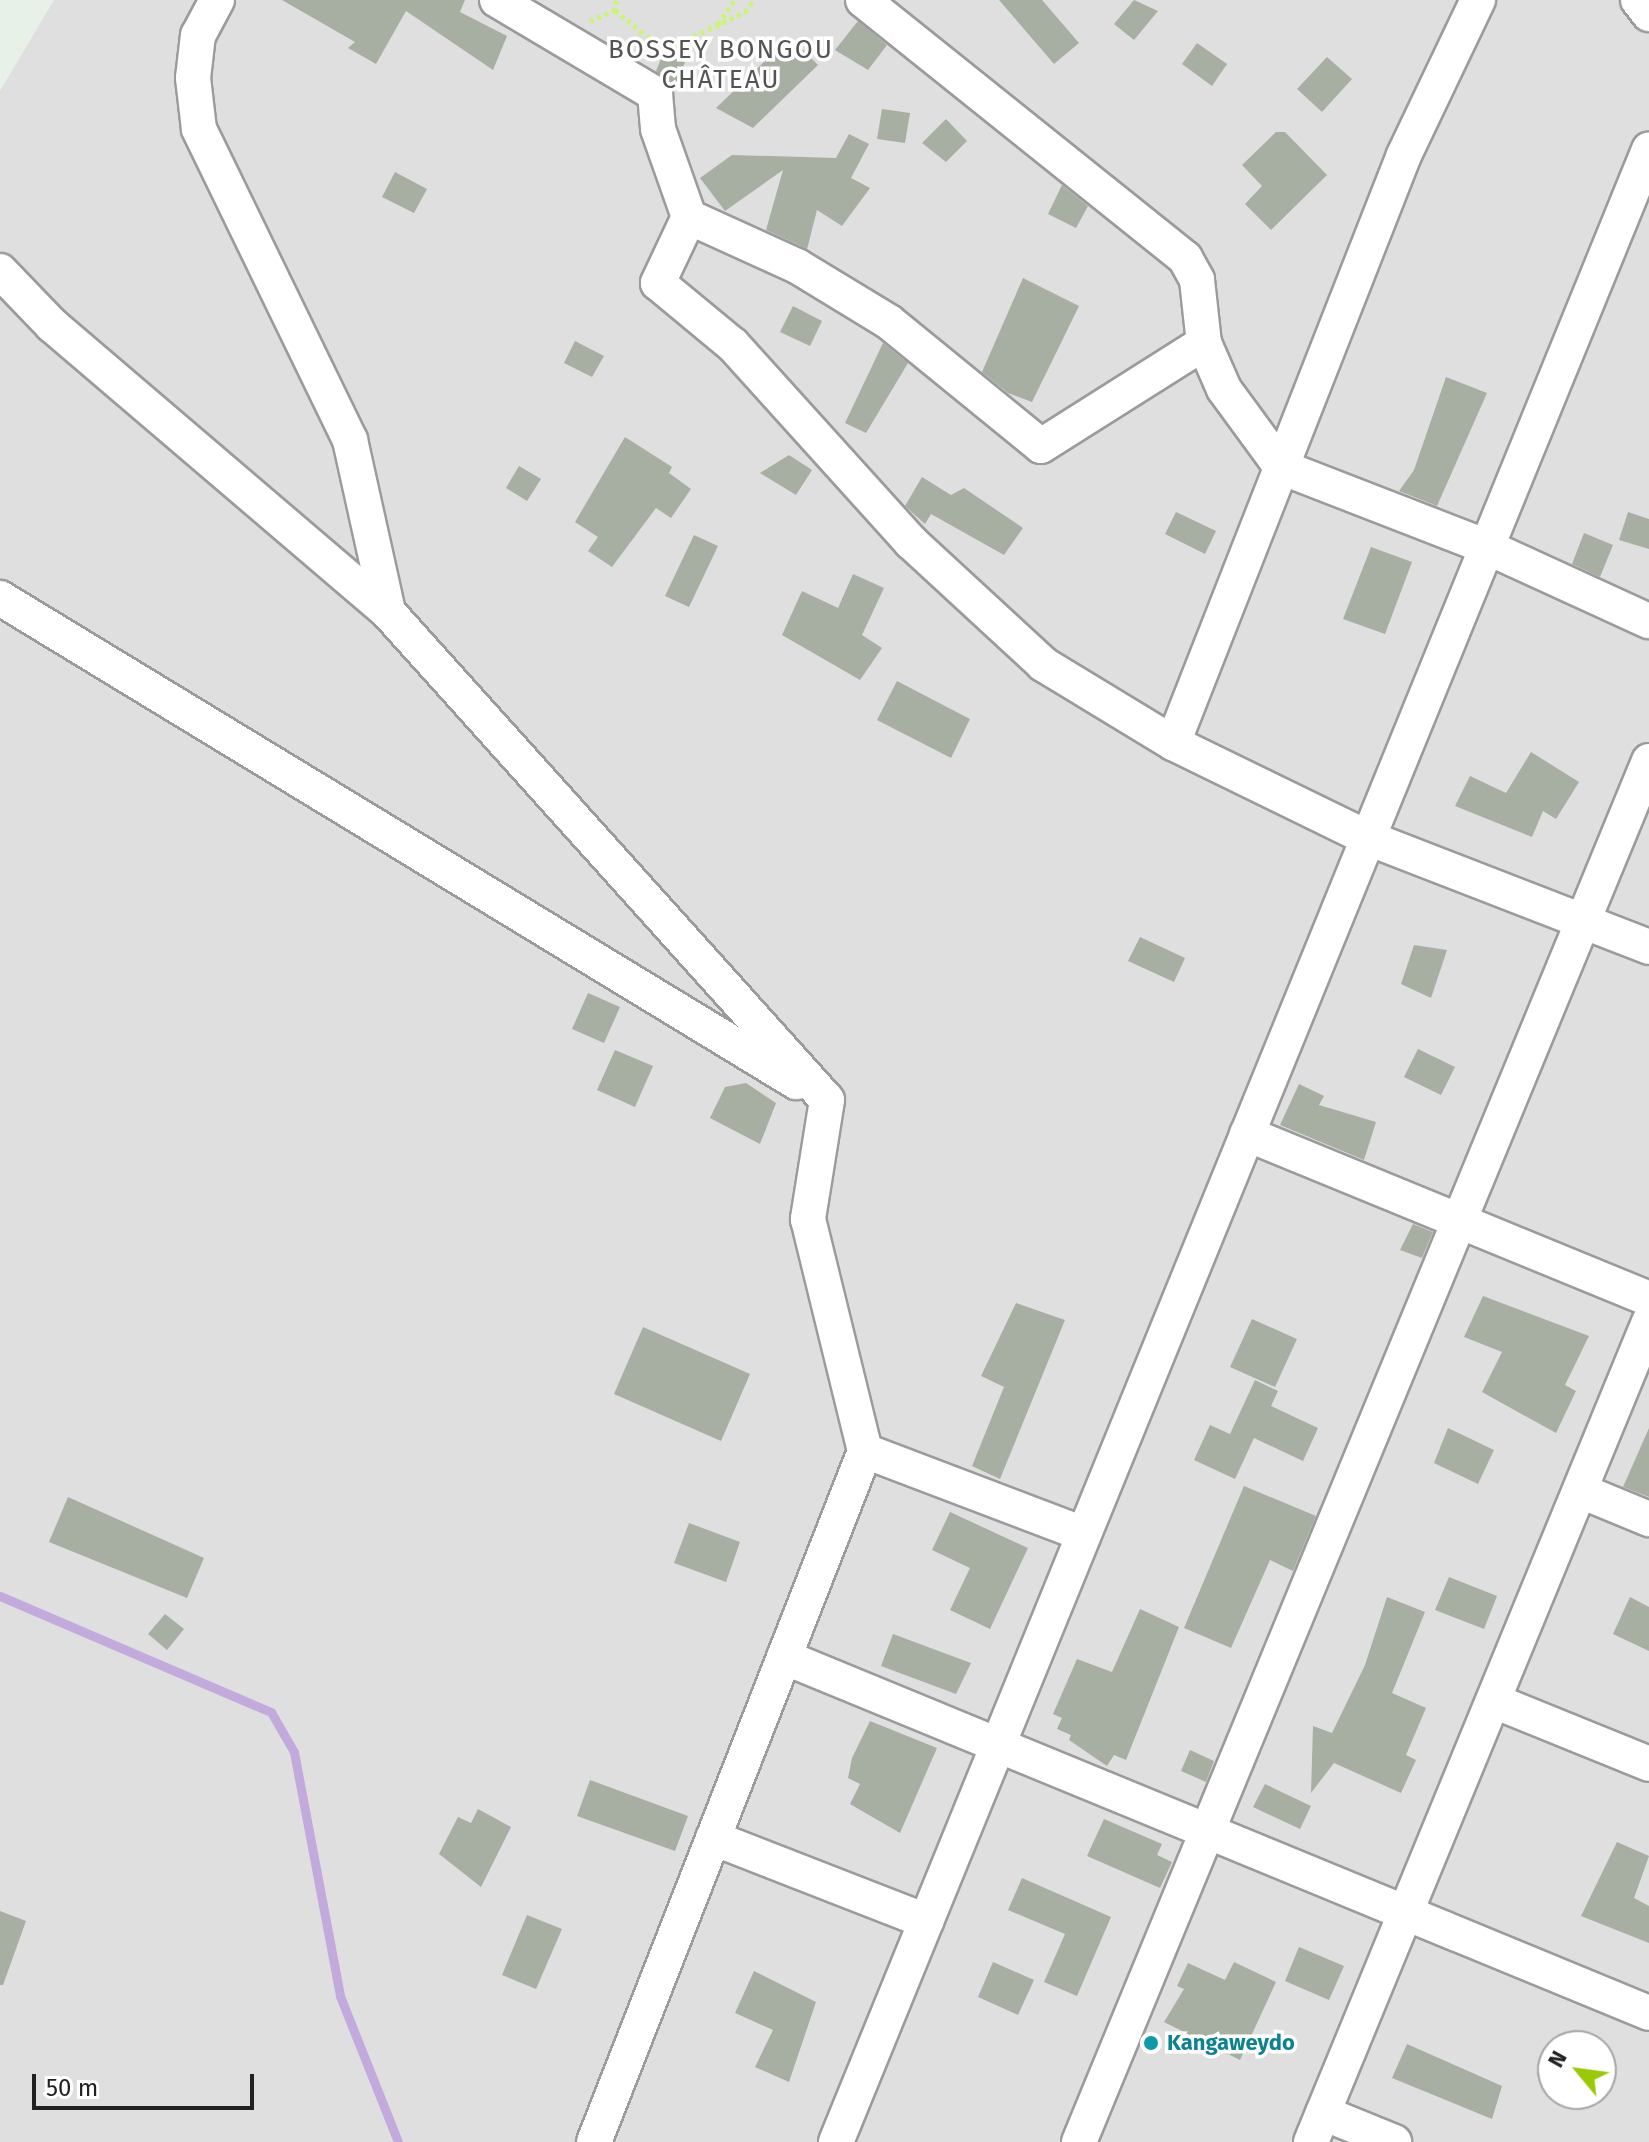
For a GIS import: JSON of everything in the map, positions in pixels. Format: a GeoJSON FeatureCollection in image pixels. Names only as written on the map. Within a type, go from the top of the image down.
{"type":"FeatureCollection","features":[{"type":"Feature","properties":{"kind":"street"},"geometry":{"type":"LineString","coordinates":[[217,0],[198,35],[193,78],[199,129],[350,440],[388,612]]}},
{"type":"Feature","properties":{"kind":"street"},"geometry":{"type":"LineString","coordinates":[[497,0],[655,94],[658,129],[689,217],[658,283],[733,345],[911,542],[1043,664],[1173,743],[1368,838],[1649,947]]}},
{"type":"Feature","properties":{"kind":"street"},"geometry":{"type":"LineString","coordinates":[[863,0],[1185,258],[1197,280],[1204,343],[1224,389],[1281,467],[1487,547],[1649,621]]}},
{"type":"Feature","properties":{"kind":"street"},"geometry":{"type":"LineString","coordinates":[[1173,743],[1404,155],[1478,0]]}},
{"type":"Feature","properties":{"kind":"street"},"geometry":{"type":"LineString","coordinates":[[1638,0],[1649,14]]}},
{"type":"Feature","properties":{"kind":"street"},"geometry":{"type":"LineString","coordinates":[[836,2142],[1649,150]]}},
{"type":"Feature","properties":{"kind":"street"},"geometry":{"type":"LineString","coordinates":[[689,217],[797,266],[889,322],[1041,446],[1204,343]]}},
{"type":"Feature","properties":{"kind":"street"},"geometry":{"type":"LineString","coordinates":[[0,271],[52,325],[388,612],[827,1100]]}},
{"type":"Feature","properties":{"kind":"street"},"geometry":{"type":"LineString","coordinates":[[0,598],[827,1100]]}},
{"type":"Feature","properties":{"kind":"street"},"geometry":{"type":"LineString","coordinates":[[1079,2142],[1649,761]]}},
{"type":"Feature","properties":{"kind":"street"},"geometry":{"type":"LineString","coordinates":[[594,2142],[865,1451],[808,1219],[827,1100]]}},
{"type":"Feature","properties":{"kind":"street"},"geometry":{"type":"LineString","coordinates":[[1247,1134],[1649,1299]]}},
{"type":"Feature","properties":{"kind":"street"},"geometry":{"type":"LineString","coordinates":[[1394,2142],[1317,2128],[1649,1322]]}},
{"type":"Feature","properties":{"kind":"street"},"geometry":{"type":"LineString","coordinates":[[865,1451],[1084,1534]]}},
{"type":"Feature","properties":{"kind":"street"},"geometry":{"type":"LineString","coordinates":[[1581,1491],[1649,1519]]}},
{"type":"Feature","properties":{"kind":"street"},"geometry":{"type":"LineString","coordinates":[[784,1657],[1649,2013]]}},
{"type":"Feature","properties":{"kind":"street"},"geometry":{"type":"LineString","coordinates":[[1494,1701],[1649,1764]]}},
{"type":"Feature","properties":{"kind":"street"},"geometry":{"type":"LineString","coordinates":[[713,1838],[926,1921]]}},
{"type":"Feature","properties":{"kind":"path"},"geometry":{"type":"LineString","coordinates":[[616,0],[615,10],[647,36],[667,47],[718,25],[754,0]]}},
{"type":"Feature","properties":{"kind":"path"},"geometry":{"type":"LineString","coordinates":[[718,25],[735,0]]}},
{"type":"Feature","properties":{"kind":"path"},"geometry":{"type":"LineString","coordinates":[[645,86],[647,36]]}},
{"type":"Feature","properties":{"kind":"shaded area"},"geometry":{"type":"Polygon","coordinates":[[[54,0],[1649,0],[1649,2142],[0,2142],[0,91],[54,0]]]}},
{"type":"Feature","properties":{"kind":"building"},"geometry":{"type":"Polygon","coordinates":[[[282,0],[465,0],[460,12],[507,36],[493,70],[406,11],[376,64],[348,48],[355,42],[282,0]]]}},
{"type":"Feature","properties":{"kind":"building"},"geometry":{"type":"Polygon","coordinates":[[[999,0],[1042,0],[1079,43],[1054,64],[999,0]]]}},
{"type":"Feature","properties":{"kind":"building"},"geometry":{"type":"Polygon","coordinates":[[[1134,0],[1158,11],[1134,40],[1114,24],[1134,0]]]}},
{"type":"Feature","properties":{"kind":"building"},"geometry":{"type":"Polygon","coordinates":[[[858,21],[887,45],[868,70],[835,50],[858,21]]]}},
{"type":"Feature","properties":{"kind":"building"},"geometry":{"type":"Polygon","coordinates":[[[790,37],[818,65],[753,128],[716,108],[790,37]]]}},
{"type":"Feature","properties":{"kind":"building"},"geometry":{"type":"Polygon","coordinates":[[[1197,43],[1227,64],[1212,86],[1182,64],[1197,43]]]}},
{"type":"Feature","properties":{"kind":"building"},"geometry":{"type":"Polygon","coordinates":[[[663,54],[685,62],[674,90],[656,71],[663,54]]]}},
{"type":"Feature","properties":{"kind":"building"},"geometry":{"type":"Polygon","coordinates":[[[1327,57],[1352,79],[1322,112],[1297,89],[1327,57]]]}},
{"type":"Feature","properties":{"kind":"building"},"geometry":{"type":"Polygon","coordinates":[[[882,109],[910,113],[905,143],[877,139],[882,109]]]}},
{"type":"Feature","properties":{"kind":"building"},"geometry":{"type":"Polygon","coordinates":[[[946,119],[967,141],[946,162],[922,143],[946,119]]]}},
{"type":"Feature","properties":{"kind":"building"},"geometry":{"type":"Polygon","coordinates":[[[1276,132],[1285,132],[1327,175],[1271,230],[1245,204],[1262,186],[1242,165],[1276,132]]]}},
{"type":"Feature","properties":{"kind":"building"},"geometry":{"type":"Polygon","coordinates":[[[849,134],[869,144],[851,178],[870,188],[842,226],[817,210],[807,249],[766,230],[783,170],[725,211],[700,178],[732,155],[836,158],[849,134]]]}},
{"type":"Feature","properties":{"kind":"building"},"geometry":{"type":"Polygon","coordinates":[[[395,172],[427,189],[414,213],[382,197],[395,172]]]}},
{"type":"Feature","properties":{"kind":"building"},"geometry":{"type":"Polygon","coordinates":[[[1062,185],[1088,206],[1076,228],[1048,214],[1062,185]]]}},
{"type":"Feature","properties":{"kind":"building"},"geometry":{"type":"Polygon","coordinates":[[[1023,278],[1079,306],[1032,402],[1008,393],[982,372],[1023,278]]]}},
{"type":"Feature","properties":{"kind":"building"},"geometry":{"type":"Polygon","coordinates":[[[793,306],[822,321],[810,346],[780,332],[793,306]]]}},
{"type":"Feature","properties":{"kind":"building"},"geometry":{"type":"Polygon","coordinates":[[[575,341],[604,356],[592,377],[564,363],[575,341]]]}},
{"type":"Feature","properties":{"kind":"building"},"geometry":{"type":"Polygon","coordinates":[[[883,343],[908,363],[866,433],[845,423],[883,343]]]}},
{"type":"Feature","properties":{"kind":"building"},"geometry":{"type":"Polygon","coordinates":[[[1446,377],[1487,393],[1437,506],[1399,491],[1414,470],[1446,377]]]}},
{"type":"Feature","properties":{"kind":"building"},"geometry":{"type":"Polygon","coordinates":[[[625,437],[672,467],[669,473],[691,489],[671,518],[656,508],[612,567],[588,551],[598,537],[575,522],[625,437]]]}},
{"type":"Feature","properties":{"kind":"building"},"geometry":{"type":"Polygon","coordinates":[[[789,455],[812,470],[796,495],[760,473],[789,455]]]}},
{"type":"Feature","properties":{"kind":"building"},"geometry":{"type":"Polygon","coordinates":[[[519,466],[541,479],[527,501],[506,488],[519,466]]]}},
{"type":"Feature","properties":{"kind":"building"},"geometry":{"type":"Polygon","coordinates":[[[922,477],[951,495],[964,488],[1023,528],[1004,555],[931,514],[925,524],[905,506],[922,477]]]}},
{"type":"Feature","properties":{"kind":"building"},"geometry":{"type":"Polygon","coordinates":[[[1176,512],[1216,531],[1205,554],[1165,534],[1176,512]]]}},
{"type":"Feature","properties":{"kind":"building"},"geometry":{"type":"Polygon","coordinates":[[[1628,512],[1649,519],[1649,549],[1619,540],[1628,512]]]}},
{"type":"Feature","properties":{"kind":"building"},"geometry":{"type":"Polygon","coordinates":[[[1584,533],[1613,545],[1600,577],[1572,564],[1584,533]]]}},
{"type":"Feature","properties":{"kind":"building"},"geometry":{"type":"Polygon","coordinates":[[[694,535],[718,546],[689,607],[665,596],[694,535]]]}},
{"type":"Feature","properties":{"kind":"building"},"geometry":{"type":"Polygon","coordinates":[[[1371,547],[1412,562],[1385,634],[1343,619],[1371,547]]]}},
{"type":"Feature","properties":{"kind":"building"},"geometry":{"type":"Polygon","coordinates":[[[853,574],[884,588],[862,635],[882,648],[860,680],[782,635],[802,591],[838,608],[853,574]]]}},
{"type":"Feature","properties":{"kind":"building"},"geometry":{"type":"Polygon","coordinates":[[[897,681],[970,719],[951,758],[877,720],[897,681]]]}},
{"type":"Feature","properties":{"kind":"building"},"geometry":{"type":"Polygon","coordinates":[[[1531,752],[1579,782],[1556,819],[1543,811],[1532,837],[1455,806],[1470,776],[1506,793],[1531,752]]]}},
{"type":"Feature","properties":{"kind":"building"},"geometry":{"type":"Polygon","coordinates":[[[1140,937],[1185,958],[1174,982],[1128,961],[1140,937]]]}},
{"type":"Feature","properties":{"kind":"building"},"geometry":{"type":"Polygon","coordinates":[[[1414,945],[1447,950],[1431,998],[1401,984],[1414,945]]]}},
{"type":"Feature","properties":{"kind":"building"},"geometry":{"type":"Polygon","coordinates":[[[588,993],[620,1007],[604,1043],[572,1029],[588,993]]]}},
{"type":"Feature","properties":{"kind":"building"},"geometry":{"type":"Polygon","coordinates":[[[1418,1049],[1455,1067],[1441,1095],[1404,1077],[1418,1049]]]}},
{"type":"Feature","properties":{"kind":"building"},"geometry":{"type":"Polygon","coordinates":[[[615,1050],[653,1066],[635,1107],[597,1090],[615,1050]]]}},
{"type":"Feature","properties":{"kind":"building"},"geometry":{"type":"Polygon","coordinates":[[[746,1083],[776,1103],[760,1144],[710,1118],[725,1087],[746,1083]]]}},
{"type":"Feature","properties":{"kind":"building"},"geometry":{"type":"Polygon","coordinates":[[[1299,1084],[1324,1096],[1319,1105],[1376,1122],[1364,1160],[1280,1125],[1299,1084]]]}},
{"type":"Feature","properties":{"kind":"building"},"geometry":{"type":"Polygon","coordinates":[[[1413,1224],[1433,1232],[1422,1258],[1400,1250],[1413,1224]]]}},
{"type":"Feature","properties":{"kind":"building"},"geometry":{"type":"Polygon","coordinates":[[[1483,1296],[1589,1336],[1565,1385],[1576,1391],[1556,1433],[1482,1392],[1502,1352],[1464,1337],[1483,1296]]]}},
{"type":"Feature","properties":{"kind":"building"},"geometry":{"type":"Polygon","coordinates":[[[1016,1303],[1065,1320],[1000,1479],[972,1466],[1004,1387],[981,1376],[1016,1303]]]}},
{"type":"Feature","properties":{"kind":"building"},"geometry":{"type":"Polygon","coordinates":[[[1252,1319],[1297,1339],[1275,1387],[1230,1367],[1252,1319]]]}},
{"type":"Feature","properties":{"kind":"building"},"geometry":{"type":"Polygon","coordinates":[[[643,1327],[750,1374],[721,1441],[614,1394],[643,1327]]]}},
{"type":"Feature","properties":{"kind":"building"},"geometry":{"type":"Polygon","coordinates":[[[1255,1380],[1278,1391],[1271,1406],[1318,1428],[1303,1461],[1254,1438],[1235,1479],[1194,1460],[1210,1425],[1230,1434],[1255,1380]]]}},
{"type":"Feature","properties":{"kind":"building"},"geometry":{"type":"Polygon","coordinates":[[[1448,1428],[1494,1450],[1478,1484],[1434,1463],[1448,1428]]]}},
{"type":"Feature","properties":{"kind":"building"},"geometry":{"type":"Polygon","coordinates":[[[1649,1428],[1649,1497],[1623,1487],[1649,1428]]]}},
{"type":"Feature","properties":{"kind":"building"},"geometry":{"type":"Polygon","coordinates":[[[1244,1486],[1316,1516],[1293,1571],[1270,1560],[1231,1648],[1184,1628],[1244,1486]]]}},
{"type":"Feature","properties":{"kind":"building"},"geometry":{"type":"Polygon","coordinates":[[[68,1497],[204,1558],[187,1598],[49,1542],[68,1497]]]}},
{"type":"Feature","properties":{"kind":"building"},"geometry":{"type":"Polygon","coordinates":[[[950,1512],[1028,1548],[990,1629],[950,1610],[970,1568],[932,1550],[950,1512]]]}},
{"type":"Feature","properties":{"kind":"building"},"geometry":{"type":"Polygon","coordinates":[[[689,1523],[740,1542],[726,1582],[674,1563],[689,1523]]]}},
{"type":"Feature","properties":{"kind":"building"},"geometry":{"type":"Polygon","coordinates":[[[1449,1577],[1497,1596],[1484,1629],[1435,1610],[1449,1577]]]}},
{"type":"Feature","properties":{"kind":"building"},"geometry":{"type":"Polygon","coordinates":[[[1387,1597],[1425,1612],[1392,1693],[1426,1708],[1406,1755],[1416,1760],[1401,1793],[1334,1763],[1311,1793],[1313,1726],[1332,1733],[1365,1665],[1387,1597]]]}},
{"type":"Feature","properties":{"kind":"building"},"geometry":{"type":"Polygon","coordinates":[[[1630,1597],[1649,1607],[1649,1651],[1613,1634],[1630,1597]]]}},
{"type":"Feature","properties":{"kind":"building"},"geometry":{"type":"Polygon","coordinates":[[[1140,1609],[1179,1627],[1126,1760],[1114,1755],[1107,1766],[1069,1740],[1071,1735],[1057,1729],[1062,1718],[1053,1714],[1077,1659],[1112,1672],[1140,1609]]]}},
{"type":"Feature","properties":{"kind":"building"},"geometry":{"type":"Polygon","coordinates":[[[165,1614],[184,1629],[167,1650],[148,1634],[165,1614]]]}},
{"type":"Feature","properties":{"kind":"building"},"geometry":{"type":"Polygon","coordinates":[[[893,1634],[971,1663],[956,1694],[881,1666],[893,1634]]]}},
{"type":"Feature","properties":{"kind":"building"},"geometry":{"type":"Polygon","coordinates":[[[870,1721],[937,1748],[900,1833],[850,1804],[860,1784],[848,1778],[852,1758],[870,1721]]]}},
{"type":"Feature","properties":{"kind":"building"},"geometry":{"type":"Polygon","coordinates":[[[1190,1750],[1214,1761],[1206,1782],[1181,1771],[1190,1750]]]}},
{"type":"Feature","properties":{"kind":"building"},"geometry":{"type":"Polygon","coordinates":[[[590,1780],[688,1816],[675,1851],[577,1816],[590,1780]]]}},
{"type":"Feature","properties":{"kind":"building"},"geometry":{"type":"Polygon","coordinates":[[[1265,1784],[1311,1806],[1300,1829],[1253,1807],[1265,1784]]]}},
{"type":"Feature","properties":{"kind":"building"},"geometry":{"type":"Polygon","coordinates":[[[478,1809],[511,1827],[481,1887],[439,1854],[458,1817],[471,1823],[478,1809]]]}},
{"type":"Feature","properties":{"kind":"building"},"geometry":{"type":"Polygon","coordinates":[[[1104,1819],[1162,1844],[1157,1855],[1172,1862],[1160,1888],[1087,1856],[1104,1819]]]}},
{"type":"Feature","properties":{"kind":"building"},"geometry":{"type":"Polygon","coordinates":[[[1617,1842],[1649,1856],[1634,1898],[1649,1906],[1649,1943],[1581,1916],[1617,1842]]]}},
{"type":"Feature","properties":{"kind":"building"},"geometry":{"type":"Polygon","coordinates":[[[1022,1878],[1111,1917],[1077,1996],[1044,1982],[1065,1934],[1008,1910],[1022,1878]]]}},
{"type":"Feature","properties":{"kind":"building"},"geometry":{"type":"Polygon","coordinates":[[[0,1911],[26,1921],[3,1985],[0,1985],[0,1911]]]}},
{"type":"Feature","properties":{"kind":"building"},"geometry":{"type":"Polygon","coordinates":[[[527,1915],[562,1929],[536,1989],[502,1975],[527,1915]]]}},
{"type":"Feature","properties":{"kind":"building"},"geometry":{"type":"Polygon","coordinates":[[[1299,1947],[1344,1966],[1329,2000],[1285,1981],[1299,1947]]]}},
{"type":"Feature","properties":{"kind":"building"},"geometry":{"type":"Polygon","coordinates":[[[993,1962],[1034,1980],[1018,2015],[978,1997],[993,1962]]]}},
{"type":"Feature","properties":{"kind":"building"},"geometry":{"type":"Polygon","coordinates":[[[1234,1962],[1276,1982],[1240,2060],[1164,2022],[1184,1989],[1177,1986],[1188,1963],[1225,1980],[1234,1962]]]}},
{"type":"Feature","properties":{"kind":"building"},"geometry":{"type":"Polygon","coordinates":[[[754,1971],[816,2002],[789,2082],[755,2067],[773,2030],[735,2013],[754,1971]]]}},
{"type":"Feature","properties":{"kind":"building"},"geometry":{"type":"Polygon","coordinates":[[[1407,2044],[1502,2086],[1492,2119],[1392,2078],[1407,2044]]]}},
{"type":"Feature","properties":{"kind":"waterway"},"geometry":{"type":"LineString","coordinates":[[0,1596],[271,1712],[294,1752],[340,1996],[398,2142]]}},
{"type":"Feature","properties":{"kind":"place","name":"Kangaweydo"},"geometry":{"type":"Point","coordinates":[1151,2043]}},
{"type":"Feature","properties":{"kind":"district","name":"BOSSEY BONGOU CHÂTEAU"},"geometry":{"type":"Point","coordinates":[721,65]}}]}
